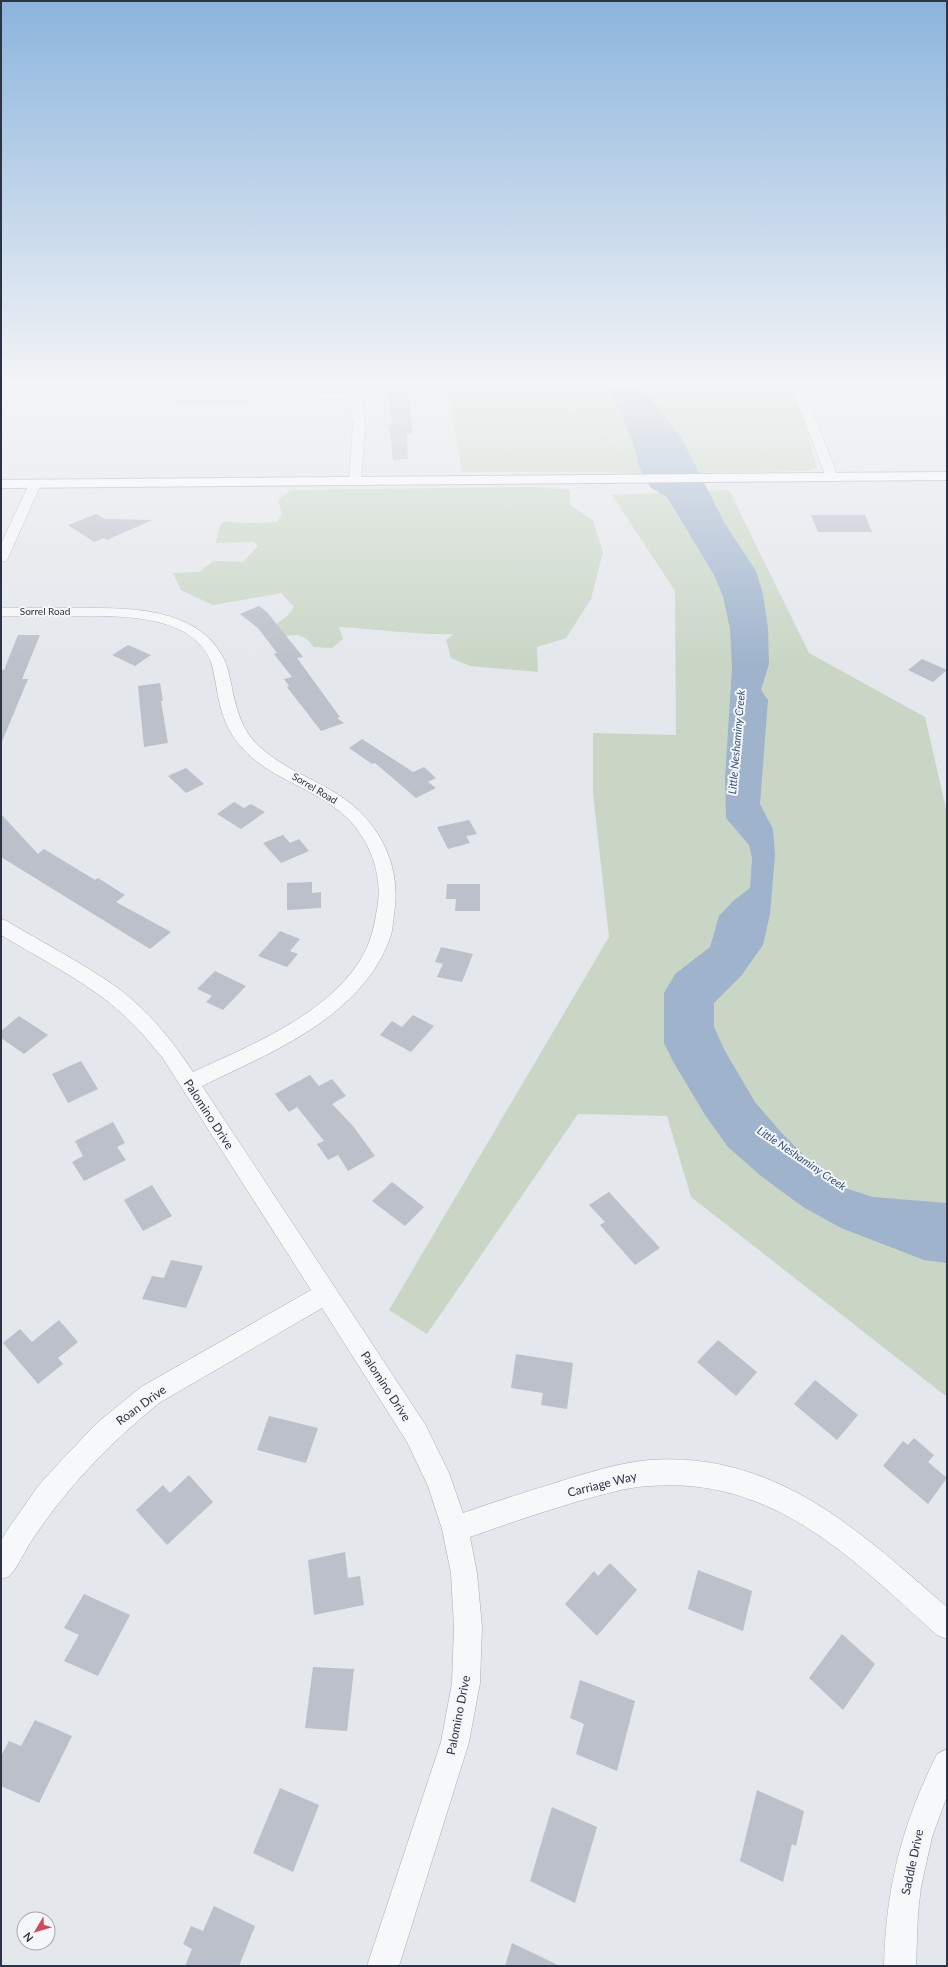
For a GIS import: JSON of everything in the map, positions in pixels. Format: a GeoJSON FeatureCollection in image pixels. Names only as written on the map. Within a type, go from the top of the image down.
{"type":"FeatureCollection","features":[{"type":"Feature","properties":{"kind":"street"},"geometry":{"type":"LineString","coordinates":[[1,484],[732,479]]}},
{"type":"Feature","properties":{"kind":"street"},"geometry":{"type":"LineString","coordinates":[[1,558],[35,484]]}},
{"type":"Feature","properties":{"kind":"street","name":"Sorrel Road"},"geometry":{"type":"LineString","coordinates":[[1,612],[136,613],[169,621],[194,633],[204,641],[215,655],[219,665],[230,715],[235,728],[244,740],[271,762],[331,796],[350,812],[367,830],[379,850],[385,867],[388,890],[387,910],[382,936],[365,969],[350,987],[310,1021],[281,1039],[189,1083]]}},
{"type":"Feature","properties":{"kind":"street","name":"Palomino Drive"},"geometry":{"type":"LineString","coordinates":[[1,926],[122,1002],[148,1025],[169,1052],[416,1433],[440,1482],[455,1529],[465,1582],[468,1627],[466,1683],[455,1742],[383,1966]]}},
{"type":"Feature","properties":{"kind":"street","name":"Roan Drive"},"geometry":{"type":"LineString","coordinates":[[1,1566],[18,1536],[51,1489],[70,1467],[129,1411],[150,1395],[325,1294]]}},
{"type":"Feature","properties":{"kind":"street","name":"Carriage Way"},"geometry":{"type":"LineString","coordinates":[[455,1529],[516,1507],[616,1478],[650,1473],[684,1473],[718,1477],[752,1486],[786,1500],[819,1518],[850,1542],[947,1624]]}},
{"type":"Feature","properties":{"kind":"street","name":"Saddle Drive"},"geometry":{"type":"LineString","coordinates":[[900,1966],[900,1935],[907,1874],[923,1817],[933,1791],[947,1764]]}},
{"type":"Feature","properties":{"kind":"green space"},"geometry":{"type":"Polygon","coordinates":[[[534,487],[570,490],[570,505],[593,520],[603,552],[591,599],[566,638],[537,647],[538,672],[470,666],[451,658],[446,640],[454,634],[411,633],[339,627],[343,639],[332,648],[314,647],[302,636],[281,636],[267,632],[288,615],[294,607],[281,593],[213,605],[181,590],[173,573],[199,572],[214,561],[243,562],[258,546],[254,542],[216,543],[220,525],[223,522],[277,522],[282,514],[278,500],[291,490],[534,487]]]}},
{"type":"Feature","properties":{"kind":"green space"},"geometry":{"type":"Polygon","coordinates":[[[729,490],[809,653],[925,717],[947,813],[947,1397],[691,1197],[667,1116],[578,1114],[427,1334],[389,1310],[609,937],[593,794],[593,733],[676,735],[675,591],[612,495],[729,490]]]}},
{"type":"Feature","properties":{"kind":"water","name":"Little Neshaminy Creek"},"geometry":{"type":"Polygon","coordinates":[[[646,479],[702,479],[725,524],[756,571],[763,594],[768,628],[769,664],[761,690],[768,700],[760,804],[773,829],[775,855],[770,914],[763,945],[741,976],[714,1003],[714,1027],[725,1051],[755,1102],[808,1160],[839,1186],[873,1197],[947,1203],[947,1263],[924,1260],[841,1228],[803,1207],[761,1176],[728,1147],[705,1115],[674,1063],[664,1043],[664,993],[675,974],[710,947],[719,916],[733,901],[750,888],[752,858],[749,845],[726,818],[725,778],[732,668],[730,629],[723,596],[714,575],[667,497],[651,488],[646,479]]]}},
{"type":"Feature","properties":{"kind":"building"},"geometry":{"type":"Polygon","coordinates":[[[96,514],[105,519],[152,520],[107,540],[104,538],[94,542],[68,525],[96,514]]]}},
{"type":"Feature","properties":{"kind":"building"},"geometry":{"type":"Polygon","coordinates":[[[811,515],[865,515],[872,532],[818,532],[811,515]]]}},
{"type":"Feature","properties":{"kind":"building"},"geometry":{"type":"Polygon","coordinates":[[[259,606],[267,612],[303,657],[297,658],[340,717],[337,718],[344,723],[321,731],[287,687],[289,686],[284,679],[292,677],[274,654],[277,653],[258,628],[240,614],[259,606]]]}},
{"type":"Feature","properties":{"kind":"building"},"geometry":{"type":"Polygon","coordinates":[[[18,635],[40,635],[22,679],[28,679],[1,744],[1,670],[4,670],[18,635]]]}},
{"type":"Feature","properties":{"kind":"building"},"geometry":{"type":"Polygon","coordinates":[[[128,645],[151,655],[135,666],[112,655],[128,645]]]}},
{"type":"Feature","properties":{"kind":"building"},"geometry":{"type":"Polygon","coordinates":[[[922,659],[947,670],[933,682],[908,670],[922,659]]]}},
{"type":"Feature","properties":{"kind":"building"},"geometry":{"type":"Polygon","coordinates":[[[160,683],[163,701],[161,701],[168,743],[144,747],[138,686],[160,683]]]}},
{"type":"Feature","properties":{"kind":"building"},"geometry":{"type":"Polygon","coordinates":[[[362,739],[413,772],[424,767],[436,778],[428,782],[436,788],[416,798],[375,763],[372,764],[349,748],[362,739]]]}},
{"type":"Feature","properties":{"kind":"building"},"geometry":{"type":"Polygon","coordinates":[[[186,768],[204,784],[186,793],[168,776],[186,768]]]}},
{"type":"Feature","properties":{"kind":"building"},"geometry":{"type":"Polygon","coordinates":[[[234,802],[244,808],[251,804],[265,812],[241,829],[217,814],[234,802]]]}},
{"type":"Feature","properties":{"kind":"building"},"geometry":{"type":"Polygon","coordinates":[[[1,814],[38,854],[44,849],[95,880],[98,878],[125,895],[116,902],[171,932],[150,949],[1,857],[1,814]]]}},
{"type":"Feature","properties":{"kind":"building"},"geometry":{"type":"Polygon","coordinates":[[[469,820],[477,834],[466,836],[470,843],[448,849],[437,827],[469,820]]]}},
{"type":"Feature","properties":{"kind":"building"},"geometry":{"type":"Polygon","coordinates":[[[283,835],[290,843],[299,839],[309,851],[281,863],[263,843],[283,835]]]}},
{"type":"Feature","properties":{"kind":"building"},"geometry":{"type":"Polygon","coordinates":[[[312,882],[312,893],[321,892],[321,908],[287,910],[287,883],[312,882]]]}},
{"type":"Feature","properties":{"kind":"building"},"geometry":{"type":"Polygon","coordinates":[[[447,884],[480,884],[480,911],[455,911],[456,899],[446,899],[447,884]]]}},
{"type":"Feature","properties":{"kind":"building"},"geometry":{"type":"Polygon","coordinates":[[[280,931],[300,939],[290,951],[298,954],[287,967],[258,956],[280,931]]]}},
{"type":"Feature","properties":{"kind":"building"},"geometry":{"type":"Polygon","coordinates":[[[441,947],[473,954],[462,982],[437,977],[443,964],[435,962],[441,947]]]}},
{"type":"Feature","properties":{"kind":"building"},"geometry":{"type":"Polygon","coordinates":[[[215,971],[246,986],[223,1010],[206,1002],[212,996],[197,989],[215,971]]]}},
{"type":"Feature","properties":{"kind":"building"},"geometry":{"type":"Polygon","coordinates":[[[413,1015],[434,1026],[411,1052],[380,1035],[392,1021],[402,1027],[413,1015]]]}},
{"type":"Feature","properties":{"kind":"building"},"geometry":{"type":"Polygon","coordinates":[[[19,1016],[48,1035],[24,1054],[1,1038],[1,1031],[19,1016]]]}},
{"type":"Feature","properties":{"kind":"building"},"geometry":{"type":"Polygon","coordinates":[[[81,1061],[98,1089],[68,1103],[52,1074],[81,1061]]]}},
{"type":"Feature","properties":{"kind":"building"},"geometry":{"type":"Polygon","coordinates":[[[310,1075],[319,1086],[332,1079],[346,1096],[332,1104],[353,1126],[375,1156],[348,1171],[338,1155],[328,1160],[317,1144],[324,1141],[297,1107],[289,1112],[275,1094],[310,1075]]]}},
{"type":"Feature","properties":{"kind":"building"},"geometry":{"type":"Polygon","coordinates":[[[113,1122],[125,1143],[117,1147],[126,1160],[84,1181],[72,1162],[83,1156],[75,1141],[113,1122]]]}},
{"type":"Feature","properties":{"kind":"building"},"geometry":{"type":"Polygon","coordinates":[[[392,1182],[424,1207],[405,1226],[372,1201],[392,1182]]]}},
{"type":"Feature","properties":{"kind":"building"},"geometry":{"type":"Polygon","coordinates":[[[152,1185],[172,1216],[143,1231],[124,1200],[152,1185]]]}},
{"type":"Feature","properties":{"kind":"building"},"geometry":{"type":"Polygon","coordinates":[[[609,1192],[660,1248],[635,1265],[600,1225],[605,1222],[589,1205],[609,1192]]]}},
{"type":"Feature","properties":{"kind":"building"},"geometry":{"type":"Polygon","coordinates":[[[171,1260],[203,1266],[186,1308],[142,1299],[152,1276],[164,1278],[171,1260]]]}},
{"type":"Feature","properties":{"kind":"building"},"geometry":{"type":"Polygon","coordinates":[[[59,1320],[78,1342],[58,1358],[63,1364],[38,1384],[3,1343],[20,1329],[32,1342],[59,1320]]]}},
{"type":"Feature","properties":{"kind":"building"},"geometry":{"type":"Polygon","coordinates":[[[718,1340],[757,1372],[736,1396],[697,1362],[718,1340]]]}},
{"type":"Feature","properties":{"kind":"building"},"geometry":{"type":"Polygon","coordinates":[[[516,1354],[573,1363],[567,1409],[541,1405],[543,1393],[511,1388],[516,1354]]]}},
{"type":"Feature","properties":{"kind":"building"},"geometry":{"type":"Polygon","coordinates":[[[815,1380],[858,1415],[837,1440],[794,1404],[815,1380]]]}},
{"type":"Feature","properties":{"kind":"building"},"geometry":{"type":"Polygon","coordinates":[[[269,1416],[318,1428],[306,1463],[257,1450],[269,1416]]]}},
{"type":"Feature","properties":{"kind":"building"},"geometry":{"type":"Polygon","coordinates":[[[914,1438],[934,1455],[928,1462],[947,1478],[928,1504],[883,1466],[903,1441],[908,1445],[914,1438]]]}},
{"type":"Feature","properties":{"kind":"building"},"geometry":{"type":"Polygon","coordinates":[[[189,1475],[213,1502],[167,1545],[136,1510],[163,1485],[170,1493],[189,1475]]]}},
{"type":"Feature","properties":{"kind":"building"},"geometry":{"type":"Polygon","coordinates":[[[345,1552],[348,1578],[360,1576],[364,1605],[314,1615],[308,1560],[345,1552]]]}},
{"type":"Feature","properties":{"kind":"building"},"geometry":{"type":"Polygon","coordinates":[[[610,1563],[637,1590],[597,1636],[565,1604],[594,1571],[598,1576],[610,1563]]]}},
{"type":"Feature","properties":{"kind":"building"},"geometry":{"type":"Polygon","coordinates":[[[698,1570],[752,1591],[743,1631],[688,1609],[698,1570]]]}},
{"type":"Feature","properties":{"kind":"building"},"geometry":{"type":"Polygon","coordinates":[[[84,1594],[130,1615],[98,1676],[64,1661],[79,1635],[64,1628],[84,1594]]]}},
{"type":"Feature","properties":{"kind":"building"},"geometry":{"type":"Polygon","coordinates":[[[842,1634],[875,1664],[843,1710],[809,1678],[842,1634]]]}},
{"type":"Feature","properties":{"kind":"building"},"geometry":{"type":"Polygon","coordinates":[[[313,1667],[354,1669],[347,1731],[305,1728],[313,1667]]]}},
{"type":"Feature","properties":{"kind":"building"},"geometry":{"type":"Polygon","coordinates":[[[580,1680],[635,1701],[617,1771],[576,1754],[584,1724],[570,1718],[580,1680]]]}},
{"type":"Feature","properties":{"kind":"building"},"geometry":{"type":"Polygon","coordinates":[[[35,1720],[72,1736],[39,1803],[1,1786],[1,1756],[9,1741],[21,1746],[35,1720]]]}},
{"type":"Feature","properties":{"kind":"building"},"geometry":{"type":"Polygon","coordinates":[[[280,1788],[319,1805],[293,1872],[253,1853],[280,1788]]]}},
{"type":"Feature","properties":{"kind":"building"},"geometry":{"type":"Polygon","coordinates":[[[757,1790],[804,1811],[796,1846],[792,1844],[783,1882],[740,1861],[757,1790]]]}},
{"type":"Feature","properties":{"kind":"building"},"geometry":{"type":"Polygon","coordinates":[[[552,1807],[597,1827],[575,1903],[530,1881],[552,1807]]]}},
{"type":"Feature","properties":{"kind":"building"},"geometry":{"type":"Polygon","coordinates":[[[214,1906],[255,1926],[239,1966],[185,1966],[192,1949],[183,1944],[191,1926],[203,1931],[214,1906]]]}},
{"type":"Feature","properties":{"kind":"building"},"geometry":{"type":"Polygon","coordinates":[[[512,1943],[560,1966],[505,1966],[512,1943]]]}}]}
